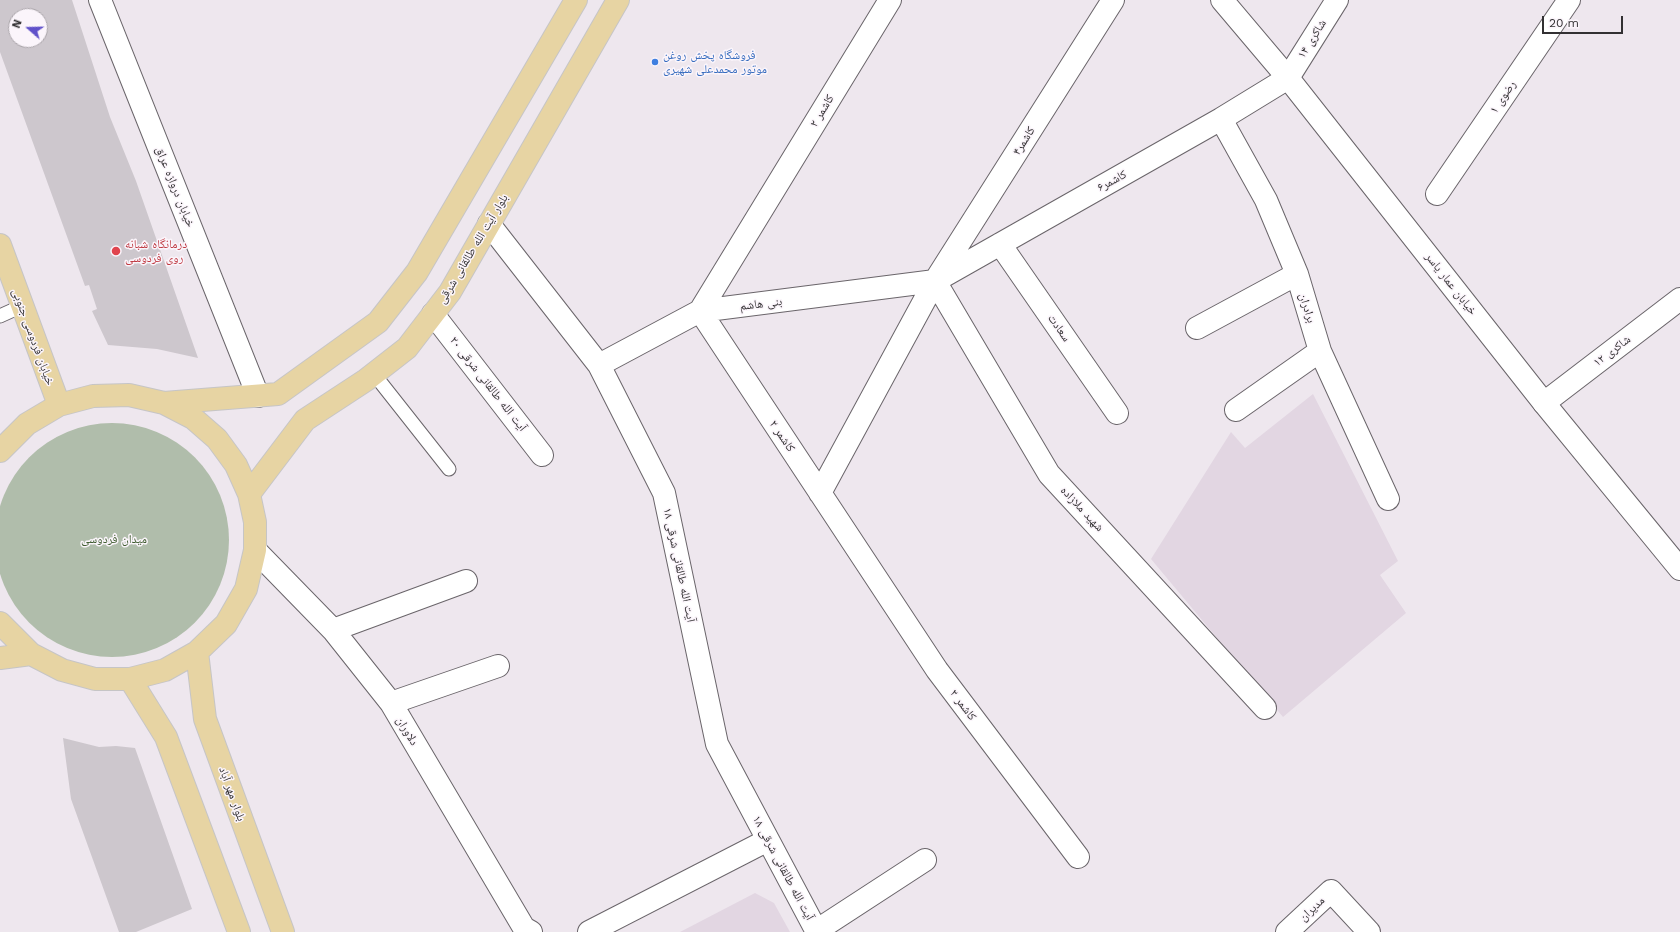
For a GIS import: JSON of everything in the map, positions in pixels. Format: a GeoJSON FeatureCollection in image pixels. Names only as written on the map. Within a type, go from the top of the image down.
{"type":"FeatureCollection","features":[{"type":"Feature","properties":{"kind":"main road"},"geometry":{"type":"LineString","coordinates":[[164,403],[278,394],[378,322],[417,272],[576,0]]}},
{"type":"Feature","properties":{"kind":"main road","name":"بلوار آیت الله طالقانی شرقی"},"geometry":{"type":"LineString","coordinates":[[249,494],[305,420],[374,374],[407,348],[450,292],[618,0]]}},
{"type":"Feature","properties":{"kind":"main road","name":"خیابان فردوسی جنوبی"},"geometry":{"type":"LineString","coordinates":[[0,245],[59,405]]}},
{"type":"Feature","properties":{"kind":"main road"},"geometry":{"type":"LineString","coordinates":[[0,451],[27,424],[59,405],[93,396],[129,395],[164,403],[193,418],[217,439],[236,465],[249,494],[255,522],[255,550],[246,589],[226,624],[197,652],[165,670],[130,679],[95,679],[68,672],[31,654],[0,623]]}},
{"type":"Feature","properties":{"kind":"main road","name":"بلوار مهر آباد"},"geometry":{"type":"LineString","coordinates":[[197,652],[205,719],[283,932]]}},
{"type":"Feature","properties":{"kind":"main road"},"geometry":{"type":"LineString","coordinates":[[0,658],[31,654]]}},
{"type":"Feature","properties":{"kind":"main road"},"geometry":{"type":"LineString","coordinates":[[130,679],[166,737],[239,932]]}},
{"type":"Feature","properties":{"kind":"street","name":"خیابان دروازه عراق"},"geometry":{"type":"LineString","coordinates":[[100,0],[258,396]]}},
{"type":"Feature","properties":{"kind":"street","name":"کاشمر ۲"},"geometry":{"type":"LineString","coordinates":[[890,0],[700,312],[937,670],[1078,857]]}},
{"type":"Feature","properties":{"kind":"street","name":"کاشمر۴"},"geometry":{"type":"LineString","coordinates":[[820,493],[935,281],[1113,0]]}},
{"type":"Feature","properties":{"kind":"street","name":"خیابان عمار یاسر"},"geometry":{"type":"LineString","coordinates":[[1222,0],[1288,78],[1544,403],[1680,569]]}},
{"type":"Feature","properties":{"kind":"street","name":"شاکری ۱۴"},"geometry":{"type":"LineString","coordinates":[[1288,78],[1337,0]]}},
{"type":"Feature","properties":{"kind":"street","name":"رضوی ۱"},"geometry":{"type":"LineString","coordinates":[[1437,194],[1569,0]]}},
{"type":"Feature","properties":{"kind":"street","name":"کاشمر۶"},"geometry":{"type":"LineString","coordinates":[[935,281],[1222,119],[1288,78]]}},
{"type":"Feature","properties":{"kind":"street","name":"برادران"},"geometry":{"type":"LineString","coordinates":[[1222,119],[1266,200],[1298,274],[1320,352],[1388,499]]}},
{"type":"Feature","properties":{"kind":"street","name":"آیت الله طالقانی شرقی ۱۸"},"geometry":{"type":"LineString","coordinates":[[489,224],[600,365],[664,493],[717,744],[817,932]]}},
{"type":"Feature","properties":{"kind":"street","name":"سعادت"},"geometry":{"type":"LineString","coordinates":[[1000,244],[1117,413]]}},
{"type":"Feature","properties":{"kind":"street"},"geometry":{"type":"LineString","coordinates":[[1197,328],[1298,274]]}},
{"type":"Feature","properties":{"kind":"street","name":"بنی هاشم"},"geometry":{"type":"LineString","coordinates":[[600,365],[700,312],[935,281]]}},
{"type":"Feature","properties":{"kind":"street","name":"شهید ملازاده"},"geometry":{"type":"LineString","coordinates":[[935,281],[1049,474],[1265,708]]}},
{"type":"Feature","properties":{"kind":"street","name":"شاکری ۱۲"},"geometry":{"type":"LineString","coordinates":[[1544,403],[1680,299]]}},
{"type":"Feature","properties":{"kind":"street","name":"آیت الله طالقانی شرقی ۲۰"},"geometry":{"type":"LineString","coordinates":[[433,314],[542,455]]}},
{"type":"Feature","properties":{"kind":"street"},"geometry":{"type":"LineString","coordinates":[[1236,410],[1320,352]]}},
{"type":"Feature","properties":{"kind":"street","name":"دلاوران"},"geometry":{"type":"LineString","coordinates":[[255,550],[333,630],[391,703],[524,931]]}},
{"type":"Feature","properties":{"kind":"street"},"geometry":{"type":"LineString","coordinates":[[333,630],[466,582]]}},
{"type":"Feature","properties":{"kind":"street"},"geometry":{"type":"LineString","coordinates":[[391,703],[498,666]]}},
{"type":"Feature","properties":{"kind":"street"},"geometry":{"type":"LineString","coordinates":[[589,932],[768,840]]}},
{"type":"Feature","properties":{"kind":"street"},"geometry":{"type":"LineString","coordinates":[[817,932],[925,860]]}},
{"type":"Feature","properties":{"kind":"street","name":"مدیران"},"geometry":{"type":"LineString","coordinates":[[1287,932],[1331,891],[1369,932]]}},
{"type":"Feature","properties":{"kind":"lane"},"geometry":{"type":"LineString","coordinates":[[0,316],[22,306]]}},
{"type":"Feature","properties":{"kind":"lane"},"geometry":{"type":"LineString","coordinates":[[374,374],[449,469]]}},
{"type":"Feature","properties":{"kind":"shaded area"},"geometry":{"type":"Polygon","coordinates":[[[1313,394],[1398,561],[1380,575],[1406,613],[1283,717],[1151,559],[1231,432],[1245,448],[1313,394]]]}},
{"type":"Feature","properties":{"kind":"shaded area"},"geometry":{"type":"Polygon","coordinates":[[[755,893],[774,903],[790,932],[680,932],[755,893]]]}},
{"type":"Feature","properties":{"kind":"green space","name":"میدان فردوسی"},"geometry":{"type":"Polygon","coordinates":[[[112,423],[135,425],[157,432],[177,443],[195,457],[209,475],[220,495],[227,517],[229,540],[227,563],[220,585],[209,605],[195,623],[177,637],[157,648],[135,655],[112,657],[89,655],[67,648],[47,637],[29,623],[15,605],[4,585],[-3,563],[-5,540],[-3,517],[4,495],[15,475],[29,457],[47,443],[67,432],[89,425],[112,423]]]}},
{"type":"Feature","properties":{"kind":"building"},"geometry":{"type":"Polygon","coordinates":[[[0,0],[72,0],[110,117],[136,181],[198,358],[157,349],[108,345],[92,311],[97,309],[89,285],[85,286],[0,52],[0,0]]]}},
{"type":"Feature","properties":{"kind":"building"},"geometry":{"type":"Polygon","coordinates":[[[63,738],[99,747],[116,746],[135,748],[192,909],[136,932],[119,932],[71,799],[63,738]]]}},
{"type":"Feature","properties":{"kind":"place","name":"فروشگاه پخش روغن موتور محمدعلی شهیری"},"geometry":{"type":"Point","coordinates":[655,62]}},
{"type":"Feature","properties":{"kind":"place","name":"درمانگاه شبانه روی فردوسی"},"geometry":{"type":"Point","coordinates":[116,251]}}]}
